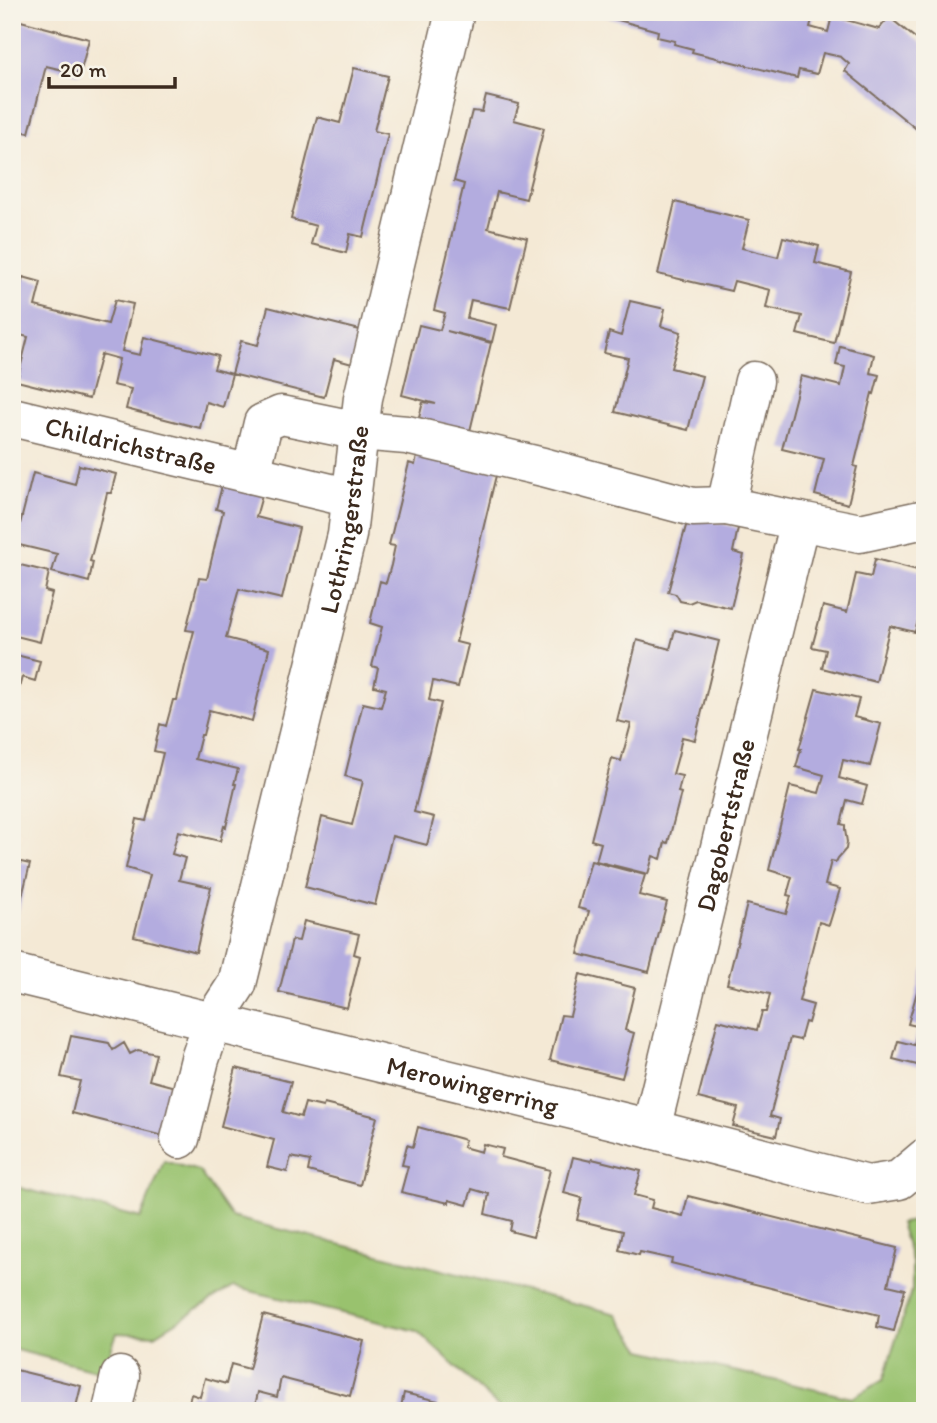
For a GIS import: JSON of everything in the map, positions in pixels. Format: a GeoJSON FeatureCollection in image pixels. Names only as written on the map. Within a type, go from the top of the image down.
{"type":"FeatureCollection","features":[{"type":"Feature","properties":{"kind":"street","name":"Lothringerstraße"},"geometry":{"type":"LineString","coordinates":[[180,1139],[200,1059],[213,1021],[237,984],[347,535],[363,398],[455,12]]}},
{"type":"Feature","properties":{"kind":"street"},"geometry":{"type":"LineString","coordinates":[[726,506],[754,381]]}},
{"type":"Feature","properties":{"kind":"street","name":"Childrichstraße"},"geometry":{"type":"LineString","coordinates":[[251,474],[263,423],[281,415],[359,431]]}},
{"type":"Feature","properties":{"kind":"street","name":"Childrichstraße"},"geometry":{"type":"LineString","coordinates":[[12,417],[351,498]]}},
{"type":"Feature","properties":{"kind":"street"},"geometry":{"type":"LineString","coordinates":[[359,431],[407,435],[543,467],[693,507],[726,506],[860,533],[925,519]]}},
{"type":"Feature","properties":{"kind":"street","name":"Dagobertstraße"},"geometry":{"type":"LineString","coordinates":[[651,1129],[800,521]]}},
{"type":"Feature","properties":{"kind":"street","name":"Merowingerring"},"geometry":{"type":"LineString","coordinates":[[12,972],[868,1185],[899,1180],[925,1158]]}},
{"type":"Feature","properties":{"kind":"green space"},"geometry":{"type":"Polygon","coordinates":[[[164,1161],[199,1171],[231,1217],[617,1314],[642,1350],[852,1398],[883,1380],[912,1289],[912,1262],[900,1223],[923,1220],[925,1411],[731,1411],[594,1401],[559,1411],[503,1411],[417,1331],[233,1287],[155,1335],[117,1333],[103,1372],[12,1349],[12,1186],[141,1218],[164,1161]]]}},
{"type":"Feature","properties":{"kind":"building"},"geometry":{"type":"Polygon","coordinates":[[[589,12],[814,12],[810,27],[828,32],[832,16],[879,29],[889,17],[925,46],[925,136],[845,71],[849,64],[841,57],[823,53],[817,74],[799,70],[797,78],[692,52],[693,49],[674,44],[675,41],[657,37],[658,31],[589,12]]]}},
{"type":"Feature","properties":{"kind":"building"},"geometry":{"type":"Polygon","coordinates":[[[17,20],[89,39],[80,74],[46,66],[29,133],[12,129],[12,40],[17,20]]]}},
{"type":"Feature","properties":{"kind":"building"},"geometry":{"type":"Polygon","coordinates":[[[354,68],[388,76],[374,131],[388,134],[363,237],[350,234],[346,253],[311,244],[316,226],[291,219],[317,117],[340,123],[354,68]]]}},
{"type":"Feature","properties":{"kind":"building"},"geometry":{"type":"Polygon","coordinates":[[[486,96],[519,104],[514,120],[544,128],[526,199],[497,192],[488,228],[527,238],[510,308],[471,300],[467,318],[496,325],[492,342],[447,331],[491,343],[470,431],[419,418],[423,402],[436,404],[402,395],[419,325],[440,330],[445,313],[434,310],[464,184],[454,181],[472,111],[482,112],[486,96]]]}},
{"type":"Feature","properties":{"kind":"building"},"geometry":{"type":"Polygon","coordinates":[[[675,202],[749,220],[742,248],[778,257],[783,237],[819,246],[815,263],[851,272],[834,343],[797,334],[802,316],[766,308],[770,290],[734,281],[731,291],[658,274],[675,202]]]}},
{"type":"Feature","properties":{"kind":"building"},"geometry":{"type":"Polygon","coordinates":[[[23,277],[41,282],[35,306],[108,324],[115,300],[133,304],[122,351],[140,355],[144,337],[218,356],[214,369],[232,374],[223,407],[206,402],[200,428],[126,409],[131,389],[113,385],[119,359],[101,354],[89,399],[17,381],[28,337],[12,333],[12,320],[23,277]]]}},
{"type":"Feature","properties":{"kind":"building"},"geometry":{"type":"Polygon","coordinates":[[[630,301],[665,309],[661,326],[681,332],[671,368],[702,376],[688,430],[615,412],[628,358],[604,353],[609,332],[621,336],[630,301]]]}},
{"type":"Feature","properties":{"kind":"building"},"geometry":{"type":"Polygon","coordinates":[[[268,307],[360,330],[352,364],[334,359],[324,397],[232,374],[241,341],[258,345],[268,307]]]}},
{"type":"Feature","properties":{"kind":"building"},"geometry":{"type":"Polygon","coordinates":[[[840,346],[874,355],[870,373],[879,375],[854,466],[857,467],[848,504],[815,495],[824,459],[782,449],[801,376],[841,386],[845,367],[836,365],[840,346]]]}},
{"type":"Feature","properties":{"kind":"building"},"geometry":{"type":"Polygon","coordinates":[[[419,447],[498,467],[456,642],[468,645],[458,687],[433,681],[429,700],[441,703],[414,812],[434,817],[427,845],[392,836],[375,905],[305,887],[322,817],[352,825],[363,781],[345,776],[363,703],[381,707],[386,689],[374,686],[378,668],[372,666],[382,627],[370,623],[380,581],[386,583],[391,565],[395,546],[389,545],[409,463],[415,465],[419,447]]]}},
{"type":"Feature","properties":{"kind":"building"},"geometry":{"type":"Polygon","coordinates":[[[79,465],[116,474],[111,493],[107,493],[90,561],[93,562],[89,582],[52,572],[57,554],[15,544],[33,473],[75,484],[79,465]]]}},
{"type":"Feature","properties":{"kind":"building"},"geometry":{"type":"Polygon","coordinates":[[[223,482],[263,492],[256,517],[299,528],[282,599],[239,589],[226,638],[269,649],[252,721],[209,710],[195,759],[238,769],[226,827],[224,826],[220,841],[178,831],[172,854],[185,858],[179,880],[211,887],[196,952],[134,936],[150,875],[126,868],[137,819],[146,821],[163,753],[154,751],[160,724],[166,726],[173,700],[177,700],[194,631],[186,630],[199,578],[207,579],[223,511],[216,509],[223,482]]]}},
{"type":"Feature","properties":{"kind":"building"},"geometry":{"type":"Polygon","coordinates":[[[689,515],[738,528],[733,552],[744,555],[731,608],[696,600],[689,603],[680,601],[676,594],[668,592],[689,515]]]}},
{"type":"Feature","properties":{"kind":"building"},"geometry":{"type":"Polygon","coordinates":[[[875,559],[925,572],[925,593],[915,632],[890,626],[876,682],[822,668],[826,650],[812,647],[823,606],[847,612],[856,574],[871,577],[875,559]]]}},
{"type":"Feature","properties":{"kind":"building"},"geometry":{"type":"Polygon","coordinates":[[[12,563],[49,572],[45,591],[52,593],[40,642],[12,635],[12,563]]]}},
{"type":"Feature","properties":{"kind":"building"},"geometry":{"type":"Polygon","coordinates":[[[675,630],[719,641],[695,740],[682,737],[673,774],[682,776],[678,792],[681,793],[668,843],[665,842],[661,859],[653,856],[648,874],[596,861],[601,843],[591,840],[612,758],[621,761],[631,724],[617,721],[637,640],[670,649],[675,630]]]}},
{"type":"Feature","properties":{"kind":"building"},"geometry":{"type":"Polygon","coordinates":[[[12,654],[40,661],[35,681],[22,677],[13,710],[12,654]]]}},
{"type":"Feature","properties":{"kind":"building"},"geometry":{"type":"Polygon","coordinates":[[[816,689],[859,699],[854,717],[881,724],[870,766],[843,760],[839,778],[867,786],[862,804],[847,800],[841,824],[845,825],[846,849],[836,862],[831,861],[825,885],[840,889],[829,925],[819,922],[799,1001],[813,1005],[800,1040],[790,1038],[770,1116],[780,1119],[776,1136],[733,1126],[738,1108],[698,1098],[718,1020],[757,1030],[762,1012],[766,1012],[770,994],[727,984],[747,904],[786,914],[792,877],[769,870],[790,786],[819,793],[824,775],[796,767],[816,689]]]}},
{"type":"Feature","properties":{"kind":"building"},"geometry":{"type":"Polygon","coordinates":[[[12,860],[30,864],[15,925],[12,924],[12,860]]]}},
{"type":"Feature","properties":{"kind":"building"},"geometry":{"type":"Polygon","coordinates":[[[591,861],[645,875],[639,895],[667,902],[649,972],[578,954],[589,911],[578,908],[591,861]]]}},
{"type":"Feature","properties":{"kind":"building"},"geometry":{"type":"Polygon","coordinates":[[[304,921],[359,934],[354,954],[360,956],[347,1008],[279,992],[292,940],[299,941],[304,921]]]}},
{"type":"Feature","properties":{"kind":"building"},"geometry":{"type":"Polygon","coordinates":[[[925,967],[925,1028],[908,1024],[925,967]]]}},
{"type":"Feature","properties":{"kind":"building"},"geometry":{"type":"Polygon","coordinates":[[[580,974],[635,988],[625,1030],[634,1033],[622,1078],[550,1060],[561,1015],[570,1016],[580,974]]]}},
{"type":"Feature","properties":{"kind":"building"},"geometry":{"type":"Polygon","coordinates":[[[918,1028],[925,1030],[925,1067],[893,1059],[898,1041],[914,1045],[918,1028]]]}},
{"type":"Feature","properties":{"kind":"building"},"geometry":{"type":"Polygon","coordinates":[[[71,1036],[109,1043],[113,1050],[124,1043],[130,1054],[138,1050],[156,1054],[149,1080],[175,1087],[163,1136],[72,1113],[80,1081],[61,1077],[71,1036]]]}},
{"type":"Feature","properties":{"kind":"building"},"geometry":{"type":"Polygon","coordinates":[[[236,1068],[291,1082],[283,1112],[301,1117],[305,1103],[323,1107],[324,1104],[377,1117],[360,1185],[308,1171],[310,1161],[291,1157],[287,1172],[267,1167],[274,1140],[221,1126],[236,1068]]]}},
{"type":"Feature","properties":{"kind":"building"},"geometry":{"type":"Polygon","coordinates":[[[418,1127],[465,1140],[463,1147],[481,1152],[483,1144],[503,1149],[501,1157],[550,1170],[533,1237],[510,1231],[512,1221],[485,1214],[489,1194],[472,1189],[467,1205],[401,1192],[408,1166],[402,1165],[407,1145],[413,1147],[418,1127]]]}},
{"type":"Feature","properties":{"kind":"building"},"geometry":{"type":"Polygon","coordinates":[[[573,1157],[641,1171],[634,1195],[653,1200],[651,1208],[683,1216],[688,1196],[897,1248],[888,1285],[905,1289],[894,1331],[877,1327],[879,1315],[671,1263],[672,1259],[619,1250],[623,1231],[577,1220],[582,1198],[564,1193],[573,1157]]]}},
{"type":"Feature","properties":{"kind":"building"},"geometry":{"type":"Polygon","coordinates":[[[263,1315],[364,1341],[350,1396],[281,1378],[277,1397],[258,1392],[254,1411],[187,1411],[191,1394],[200,1397],[205,1378],[226,1384],[231,1364],[249,1369],[263,1315]]]}},
{"type":"Feature","properties":{"kind":"building"},"geometry":{"type":"Polygon","coordinates":[[[12,1369],[81,1386],[75,1411],[12,1411],[12,1369]]]}},
{"type":"Feature","properties":{"kind":"building"},"geometry":{"type":"Polygon","coordinates":[[[404,1393],[438,1401],[436,1411],[400,1411],[404,1393]]]}}]}
